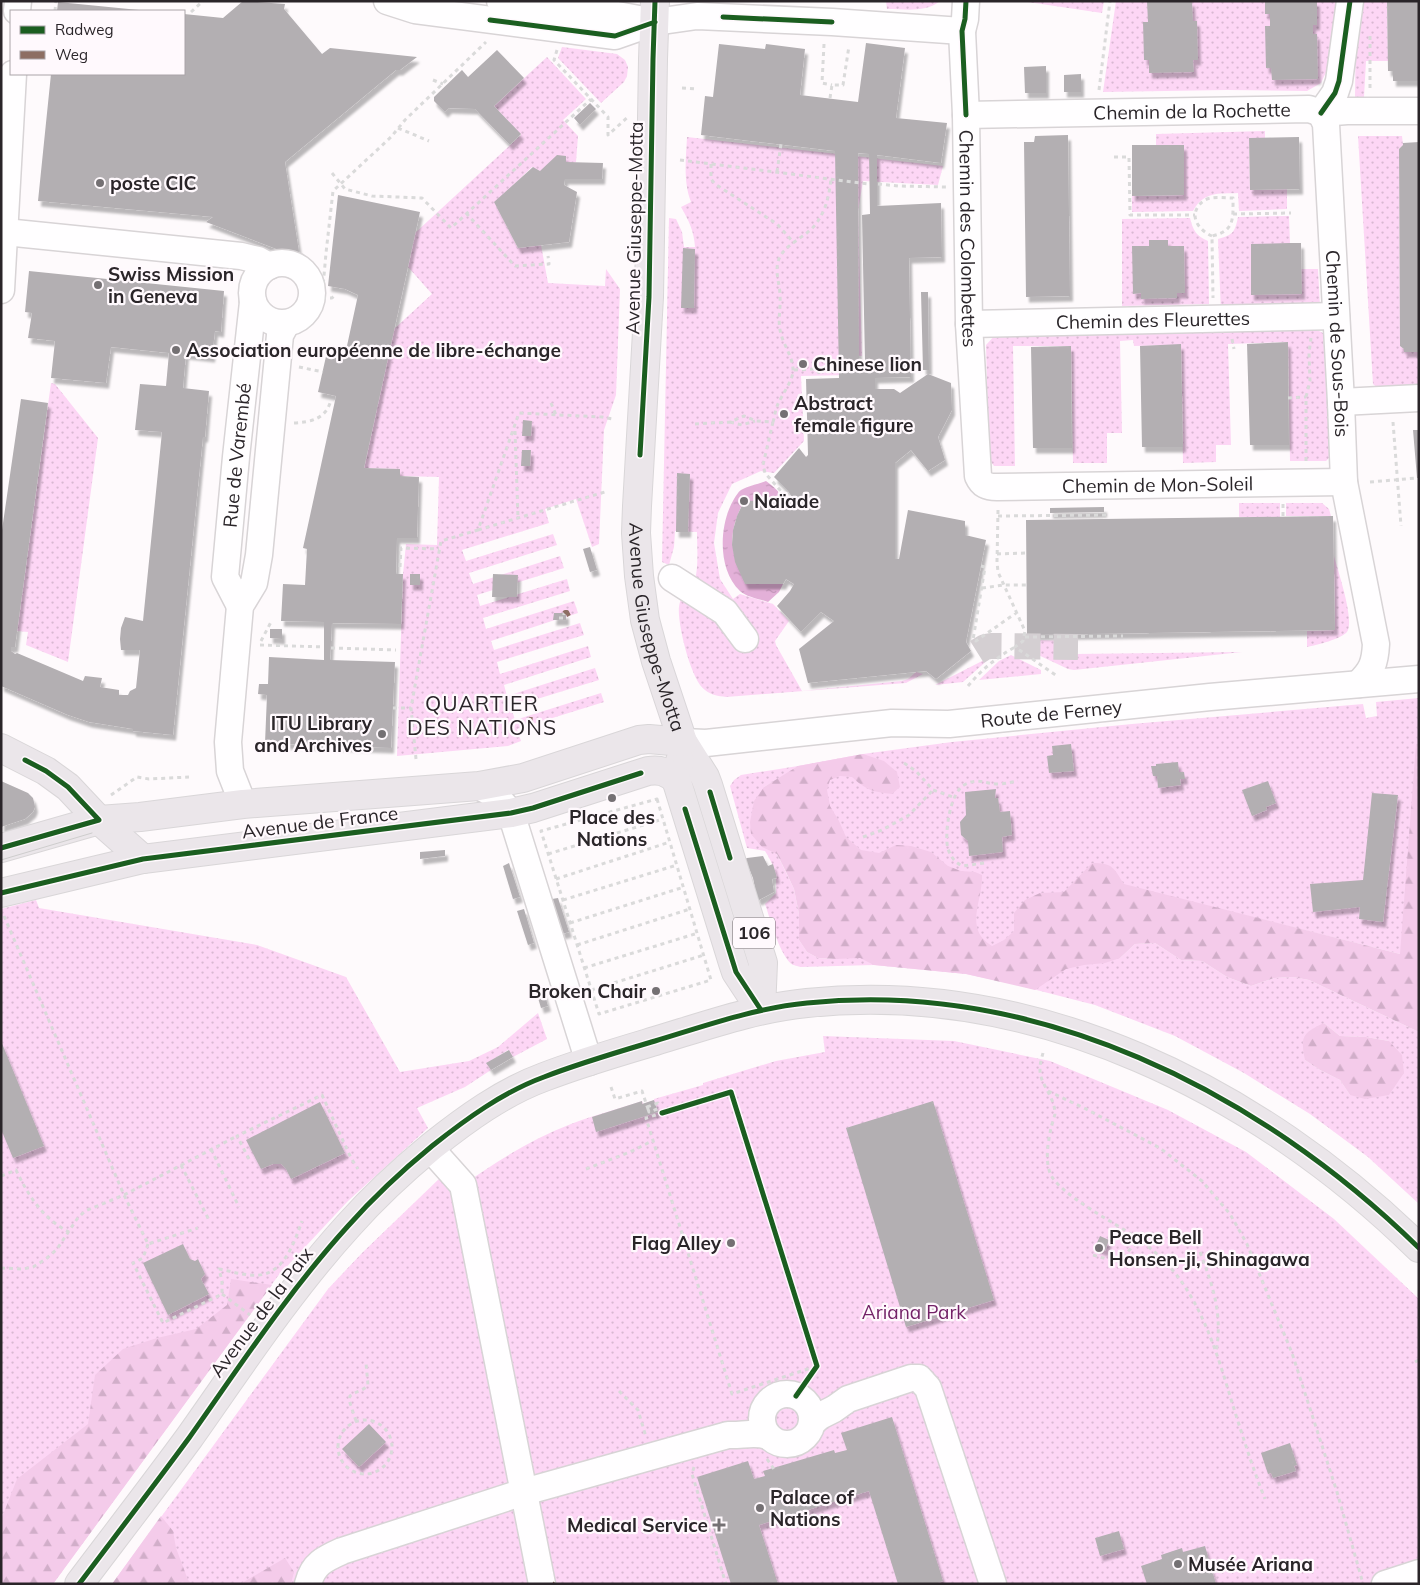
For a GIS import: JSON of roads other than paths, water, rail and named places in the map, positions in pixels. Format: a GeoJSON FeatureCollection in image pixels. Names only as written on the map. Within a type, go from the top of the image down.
{"type":"FeatureCollection","features":[{"type":"Feature","properties":{"kind":"main road","name":"Avenue Giuseppe-Motta"},"geometry":{"type":"LineString","coordinates":[[655,11],[649,297],[636,533],[644,620],[683,742]]}},
{"type":"Feature","properties":{"kind":"main road","name":"Avenue de France"},"geometry":{"type":"LineString","coordinates":[[1,848],[103,809],[140,818],[243,804],[479,786],[523,778],[639,740],[683,742]]}},
{"type":"Feature","properties":{"kind":"main road","name":"106"},"geometry":{"type":"LineString","coordinates":[[683,742],[676,779],[736,972],[762,1010]]}},
{"type":"Feature","properties":{"kind":"main road","name":"106"},"geometry":{"type":"LineString","coordinates":[[683,742],[706,778],[763,963],[762,1010]]}},
{"type":"Feature","properties":{"kind":"main road"},"geometry":{"type":"LineString","coordinates":[[1,748],[56,777],[77,795],[103,809],[143,859]]}},
{"type":"Feature","properties":{"kind":"main road","name":"Avenue de France"},"geometry":{"type":"LineString","coordinates":[[3,904],[143,859],[511,813],[533,808],[648,771],[665,771],[676,779]]}},
{"type":"Feature","properties":{"kind":"main road"},"geometry":{"type":"LineString","coordinates":[[589,1062],[666,1037],[762,1010],[804,1003],[856,1000],[911,1001],[998,1014],[1085,1036],[1181,1076],[1265,1124],[1300,1148],[1340,1178],[1392,1222],[1419,1248]]}},
{"type":"Feature","properties":{"kind":"main road","name":"Avenue de la Paix"},"geometry":{"type":"LineString","coordinates":[[79,1584],[186,1442],[281,1307],[350,1222],[430,1148],[461,1123],[508,1094],[543,1077],[589,1062]]}},
{"type":"Feature","properties":{"kind":"street"},"geometry":{"type":"LineString","coordinates":[[387,1],[415,10],[616,36],[655,11]]}},
{"type":"Feature","properties":{"kind":"street"},"geometry":{"type":"LineString","coordinates":[[500,1],[617,15],[655,11],[704,16],[962,31]]}},
{"type":"Feature","properties":{"kind":"street","name":"Chemin des Colombettes"},"geometry":{"type":"LineString","coordinates":[[966,1],[962,31],[966,115],[969,324],[978,476]]}},
{"type":"Feature","properties":{"kind":"street"},"geometry":{"type":"LineString","coordinates":[[1322,113],[1335,93],[1339,81],[1350,1]]}},
{"type":"Feature","properties":{"kind":"street"},"geometry":{"type":"LineString","coordinates":[[1,290],[6,232],[13,75]]}},
{"type":"Feature","properties":{"kind":"street","name":"Chemin de la Rochette"},"geometry":{"type":"LineString","coordinates":[[966,115],[1309,109],[1322,113],[1362,110],[1419,111]]}},
{"type":"Feature","properties":{"kind":"street","name":"Chemin de Sous-Bois"},"geometry":{"type":"LineString","coordinates":[[1322,113],[1326,124],[1344,482],[1376,644],[1376,660],[1368,675],[1358,684]]}},
{"type":"Feature","properties":{"kind":"street"},"geometry":{"type":"LineString","coordinates":[[6,232],[242,256],[258,260],[268,266]]}},
{"type":"Feature","properties":{"kind":"street"},"geometry":{"type":"LineString","coordinates":[[284,263],[292,265],[299,268],[307,276],[311,284],[313,292],[312,301],[308,310],[294,321],[296,326],[268,321],[256,310],[252,294],[256,277],[268,266],[284,263]]}},
{"type":"Feature","properties":{"kind":"street","name":"Rue de Varembé"},"geometry":{"type":"LineString","coordinates":[[240,606],[225,577],[253,302]]}},
{"type":"Feature","properties":{"kind":"street","name":"Chemin des Fleurettes"},"geometry":{"type":"LineString","coordinates":[[969,324],[1336,316]]}},
{"type":"Feature","properties":{"kind":"street","name":"Rue de Varembé"},"geometry":{"type":"LineString","coordinates":[[243,804],[230,771],[228,742],[240,606],[254,582],[259,555],[280,335],[296,326]]}},
{"type":"Feature","properties":{"kind":"street"},"geometry":{"type":"LineString","coordinates":[[1341,402],[1419,398]]}},
{"type":"Feature","properties":{"kind":"street","name":"Chemin de Mon-Soleil"},"geometry":{"type":"LineString","coordinates":[[978,476],[984,485],[997,487],[1344,482]]}},
{"type":"Feature","properties":{"kind":"street"},"geometry":{"type":"LineString","coordinates":[[672,578],[724,612],[745,639]]}},
{"type":"Feature","properties":{"kind":"street","name":"Route de Ferney"},"geometry":{"type":"LineString","coordinates":[[683,742],[706,743],[892,723],[949,724],[1419,679]]}},
{"type":"Feature","properties":{"kind":"street"},"geometry":{"type":"LineString","coordinates":[[479,786],[494,795],[511,813],[589,1062]]}},
{"type":"Feature","properties":{"kind":"street"},"geometry":{"type":"LineString","coordinates":[[430,1148],[463,1185],[542,1584]]}},
{"type":"Feature","properties":{"kind":"street"},"geometry":{"type":"LineString","coordinates":[[765,1435],[770,1402],[782,1395],[820,1416],[848,1399],[911,1378],[919,1378],[928,1388],[993,1584]]}},
{"type":"Feature","properties":{"kind":"street"},"geometry":{"type":"LineString","coordinates":[[308,1584],[313,1569],[321,1562],[342,1552],[524,1492],[728,1435],[736,1429],[753,1422],[765,1435],[780,1443],[793,1444],[806,1436],[803,1406]]}},
{"type":"Feature","properties":{"kind":"street"},"geometry":{"type":"LineString","coordinates":[[1385,1584],[1419,1573]]}},
{"type":"Feature","properties":{"kind":"water"},"geometry":{"type":"Polygon","coordinates":[[[766,481],[780,493],[784,503],[744,501],[735,524],[732,542],[736,561],[745,583],[783,584],[779,592],[768,602],[740,591],[727,571],[723,546],[725,521],[736,495],[744,489],[766,481]]]}},
{"type":"Feature","properties":{"kind":"tunnel"},"geometry":{"type":"LineString","coordinates":[[977,652],[991,646],[1078,647]]}},
{"type":"Feature","properties":{"kind":"tram line"},"geometry":{"type":"LineString","coordinates":[[1,860],[92,833]]}},
{"type":"Feature","properties":{"kind":"place","name":"poste CIC"},"geometry":{"type":"Point","coordinates":[100,183]}},
{"type":"Feature","properties":{"kind":"place","name":"Swiss Mission in Geneva"},"geometry":{"type":"Point","coordinates":[98,285]}},
{"type":"Feature","properties":{"kind":"place","name":"Association européenne de libre-échange"},"geometry":{"type":"Point","coordinates":[176,350]}},
{"type":"Feature","properties":{"kind":"place","name":"Chinese lion"},"geometry":{"type":"Point","coordinates":[803,364]}},
{"type":"Feature","properties":{"kind":"place","name":"Abstract female figure"},"geometry":{"type":"Point","coordinates":[784,414]}},
{"type":"Feature","properties":{"kind":"place","name":"Naïade"},"geometry":{"type":"Point","coordinates":[744,501]}},
{"type":"Feature","properties":{"kind":"place","name":"ITU Library and Archives"},"geometry":{"type":"Point","coordinates":[382,734]}},
{"type":"Feature","properties":{"kind":"place","name":"Place des Nations"},"geometry":{"type":"Point","coordinates":[612,798]}},
{"type":"Feature","properties":{"kind":"place","name":"Broken Chair"},"geometry":{"type":"Point","coordinates":[656,991]}},
{"type":"Feature","properties":{"kind":"place","name":"Flag Alley"},"geometry":{"type":"Point","coordinates":[731,1243]}},
{"type":"Feature","properties":{"kind":"place","name":"Peace Bell Honsen-ji, Shinagawa"},"geometry":{"type":"Point","coordinates":[1099,1248]}},
{"type":"Feature","properties":{"kind":"place","name":"Palace of Nations"},"geometry":{"type":"Point","coordinates":[760,1508]}},
{"type":"Feature","properties":{"kind":"place","name":"Medical Service"},"geometry":{"type":"Point","coordinates":[719,1525]}},
{"type":"Feature","properties":{"kind":"place","name":"Musée Ariana"},"geometry":{"type":"Point","coordinates":[1178,1564]}},
{"type":"Feature","properties":{"kind":"district","name":"QUARTIER DES NATIONS"},"geometry":{"type":"Point","coordinates":[482,716]}},
{"type":"Feature","properties":{"kind":"park label","name":"Ariana Park"},"geometry":{"type":"Point","coordinates":[914,1312]}}]}
